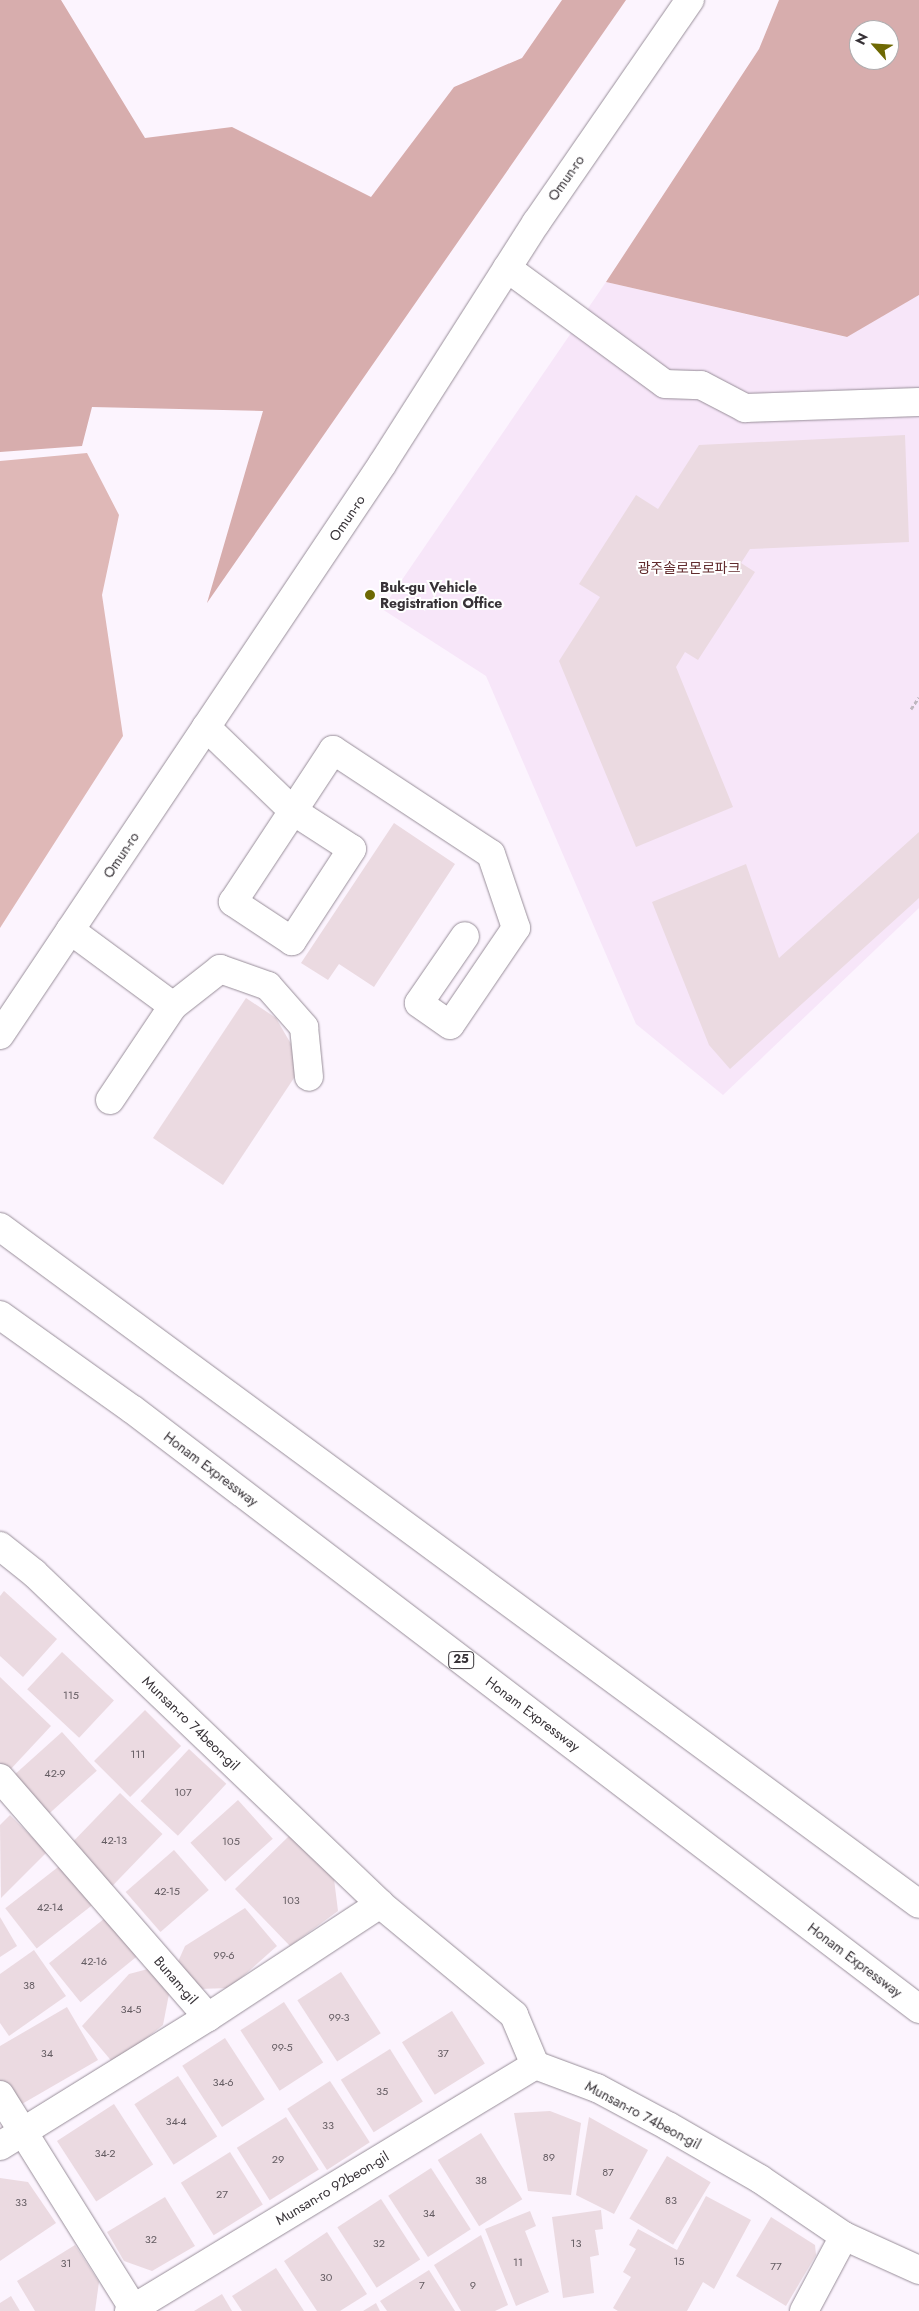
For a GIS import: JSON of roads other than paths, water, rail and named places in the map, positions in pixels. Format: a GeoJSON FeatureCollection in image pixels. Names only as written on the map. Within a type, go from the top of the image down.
{"type":"FeatureCollection","features":[{"type":"Feature","properties":{"kind":"main road","name":"Omun-ro"},"geometry":{"type":"LineString","coordinates":[[0,1035],[383,463],[507,268],[690,0]]}},
{"type":"Feature","properties":{"kind":"main road"},"geometry":{"type":"LineString","coordinates":[[507,268],[665,384],[701,385],[745,408],[919,402]]}},
{"type":"Feature","properties":{"kind":"main road"},"geometry":{"type":"LineString","coordinates":[[206,727],[293,811],[352,849],[292,941],[233,902],[293,811],[333,750],[491,854],[516,928],[450,1025],[419,1003],[465,936]]}},
{"type":"Feature","properties":{"kind":"main road"},"geometry":{"type":"LineString","coordinates":[[70,930],[173,1006]]}},
{"type":"Feature","properties":{"kind":"main road"},"geometry":{"type":"LineString","coordinates":[[110,1100],[173,1006],[220,969],[268,986],[304,1027],[309,1078]]}},
{"type":"Feature","properties":{"kind":"main road"},"geometry":{"type":"LineString","coordinates":[[0,1227],[919,1904]]}},
{"type":"Feature","properties":{"kind":"main road","name":"Honam Expressway"},"geometry":{"type":"LineString","coordinates":[[0,1316],[132,1409],[919,2009]]}},
{"type":"Feature","properties":{"kind":"main road","name":"Munsan-ro 74beon-gil"},"geometry":{"type":"LineString","coordinates":[[0,1546],[34,1572],[380,1904],[514,2015],[535,2066],[597,2088],[760,2179],[844,2236],[919,2270]]}},
{"type":"Feature","properties":{"kind":"main road","name":"Bunam-gil"},"geometry":{"type":"LineString","coordinates":[[0,1778],[208,2017],[11,2139]]}},
{"type":"Feature","properties":{"kind":"main road"},"geometry":{"type":"LineString","coordinates":[[208,2017],[380,1904]]}},
{"type":"Feature","properties":{"kind":"main road","name":"Munsan-ro 92beon-gil"},"geometry":{"type":"LineString","coordinates":[[132,2310],[535,2066]]}},
{"type":"Feature","properties":{"kind":"main road"},"geometry":{"type":"LineString","coordinates":[[0,2095],[11,2139],[132,2310]]}},
{"type":"Feature","properties":{"kind":"main road"},"geometry":{"type":"LineString","coordinates":[[804,2311],[844,2236]]}},
{"type":"Feature","properties":{"kind":"place","name":"Buk-gu Vehicle Registration Office"},"geometry":{"type":"Point","coordinates":[370,595]}},
{"type":"Feature","properties":{"kind":"park label","name":"광주솔로몬로파크"},"geometry":{"type":"Point","coordinates":[689,568]}}]}
